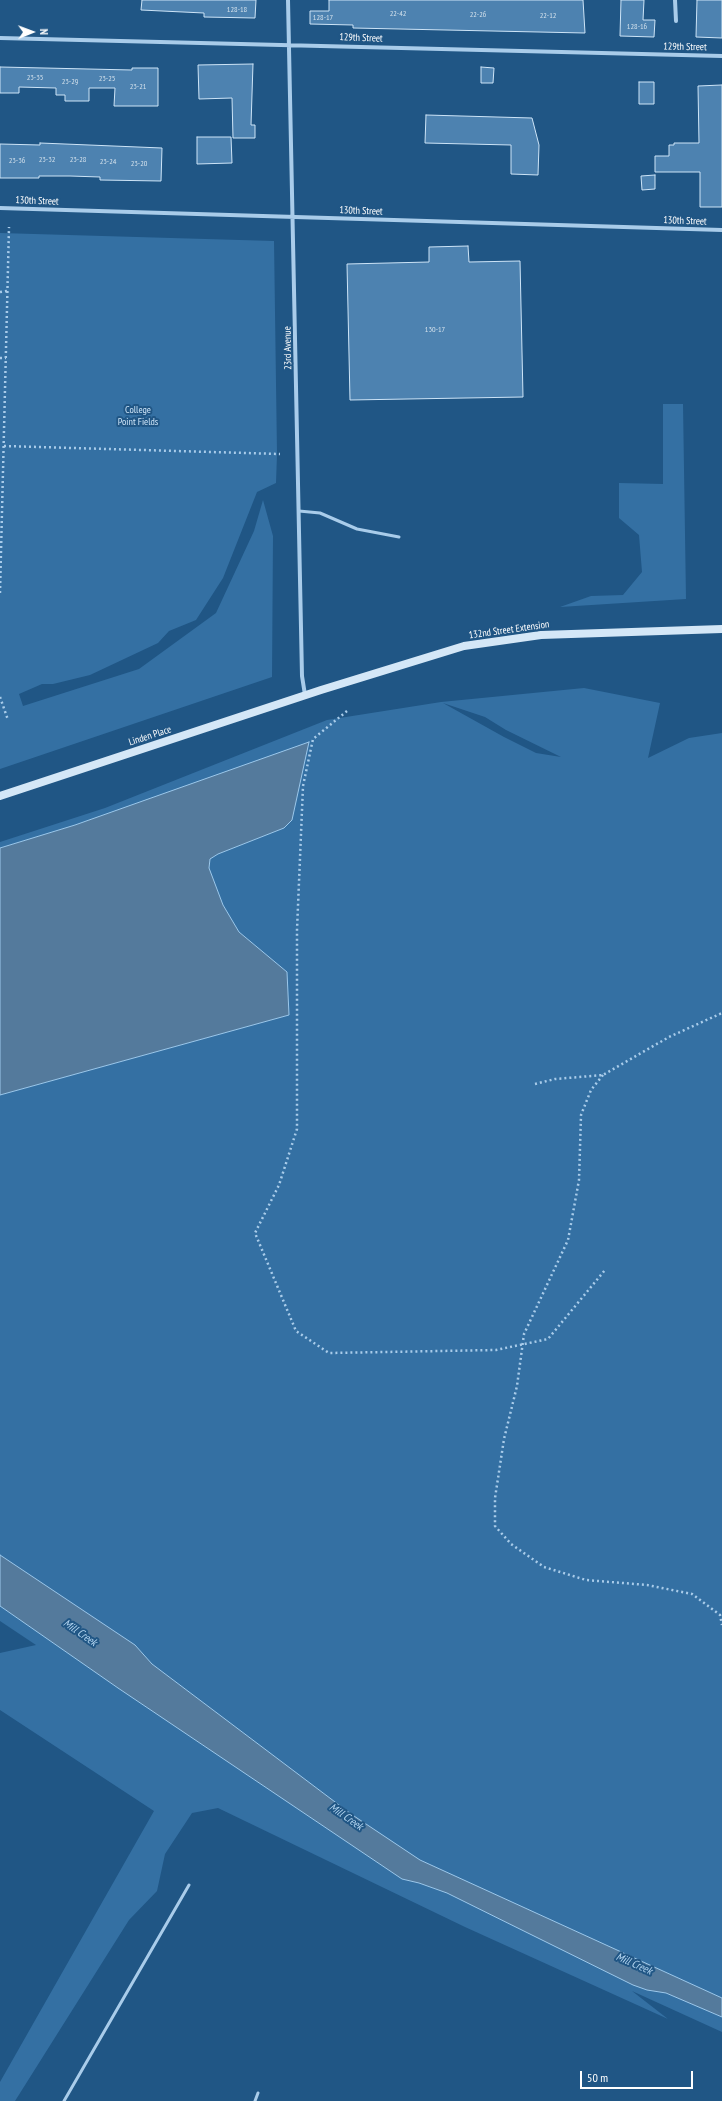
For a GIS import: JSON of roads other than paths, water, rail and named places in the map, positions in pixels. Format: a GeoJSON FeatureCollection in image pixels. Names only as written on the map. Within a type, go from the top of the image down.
{"type":"FeatureCollection","features":[{"type":"Feature","properties":{"kind":"street","name":"23rd Avenue"},"geometry":{"type":"LineString","coordinates":[[288,0],[302,676],[306,695]]}},
{"type":"Feature","properties":{"kind":"street"},"geometry":{"type":"LineString","coordinates":[[676,0],[676,21]]}},
{"type":"Feature","properties":{"kind":"street","name":"129th Street"},"geometry":{"type":"LineString","coordinates":[[0,38],[290,44],[722,56]]}},
{"type":"Feature","properties":{"kind":"street","name":"130th Street"},"geometry":{"type":"LineString","coordinates":[[0,208],[722,230]]}},
{"type":"Feature","properties":{"kind":"street","name":"132nd Street Extension"},"geometry":{"type":"LineString","coordinates":[[306,695],[464,646],[541,635],[722,629]]}},
{"type":"Feature","properties":{"kind":"street","name":"Linden Place"},"geometry":{"type":"LineString","coordinates":[[0,796],[306,695]]}},
{"type":"Feature","properties":{"kind":"lane"},"geometry":{"type":"LineString","coordinates":[[298,511],[320,513],[357,529],[399,537]]}},
{"type":"Feature","properties":{"kind":"lane"},"geometry":{"type":"LineString","coordinates":[[64,2101],[189,1885]]}},
{"type":"Feature","properties":{"kind":"lane"},"geometry":{"type":"LineString","coordinates":[[255,2101],[258,2093]]}},
{"type":"Feature","properties":{"kind":"water"},"geometry":{"type":"Polygon","coordinates":[[[309,742],[292,820],[284,828],[218,854],[210,859],[209,868],[223,905],[239,932],[287,972],[289,1015],[0,1095],[0,848],[75,825],[309,742]]]}},
{"type":"Feature","properties":{"kind":"water","name":"Mill Creek"},"geometry":{"type":"Polygon","coordinates":[[[0,1555],[135,1645],[152,1664],[351,1814],[420,1860],[722,1998],[722,2017],[666,1993],[647,1990],[633,1985],[447,1893],[419,1883],[402,1879],[118,1688],[0,1606],[0,1555]]]}},
{"type":"Feature","properties":{"kind":"park label","name":"College Point Fields"},"geometry":{"type":"Point","coordinates":[138,416]}}]}
